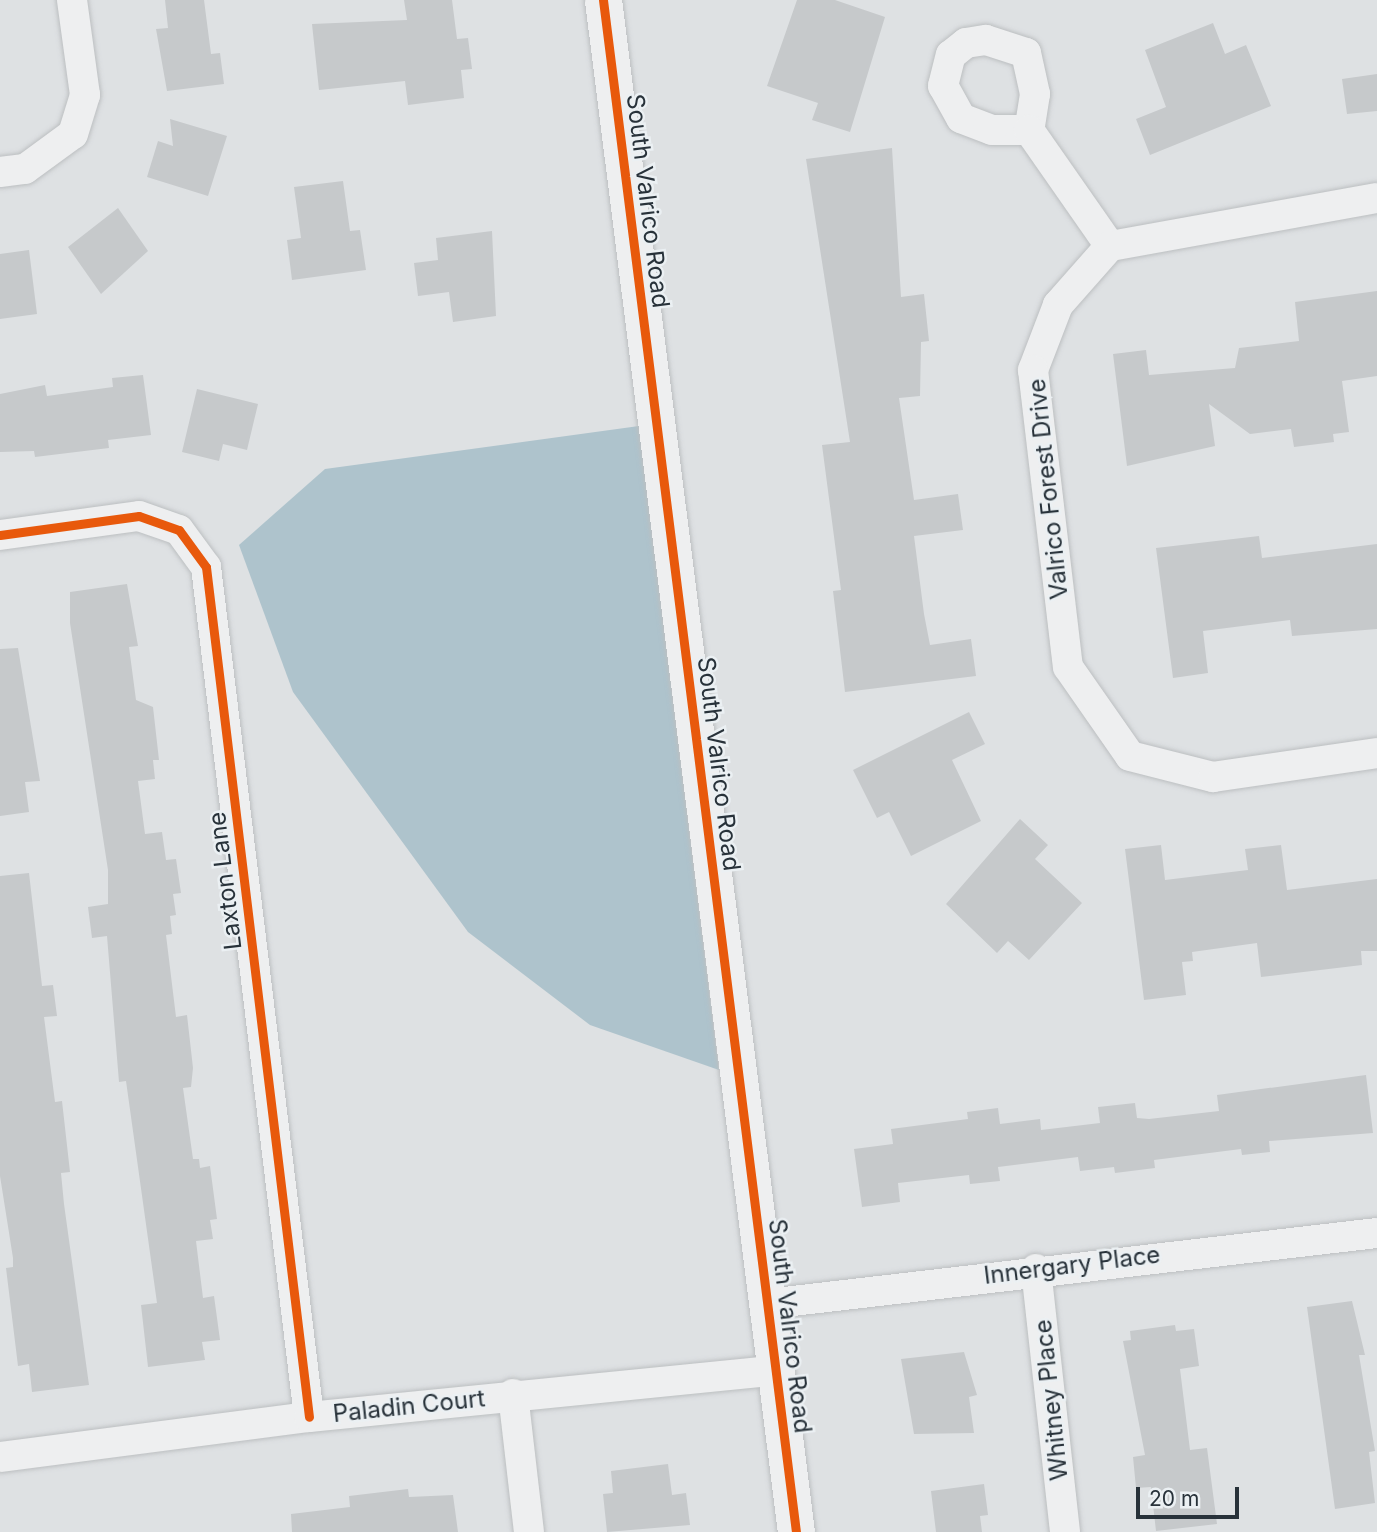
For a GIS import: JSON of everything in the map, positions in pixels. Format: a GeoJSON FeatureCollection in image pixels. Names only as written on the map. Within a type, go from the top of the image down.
{"type":"FeatureCollection","features":[{"type":"Feature","properties":{"kind":"street"},"geometry":{"type":"LineString","coordinates":[[0,172],[25,169],[72,134],[85,95],[72,0]]}},
{"type":"Feature","properties":{"kind":"street","name":"South Valrico Road"},"geometry":{"type":"LineString","coordinates":[[604,0],[796,1532]]}},
{"type":"Feature","properties":{"kind":"street"},"geometry":{"type":"LineString","coordinates":[[1029,130],[1110,246],[1377,198]]}},
{"type":"Feature","properties":{"kind":"street","name":"Valrico Forest Drive"},"geometry":{"type":"LineString","coordinates":[[1110,246],[1059,305],[1033,370],[1068,667],[1130,756],[1213,777],[1377,753]]}},
{"type":"Feature","properties":{"kind":"street","name":"Laxton Lane"},"geometry":{"type":"LineString","coordinates":[[0,535],[139,516],[179,530],[206,567],[309,1417]]}},
{"type":"Feature","properties":{"kind":"street","name":"Innergary Place"},"geometry":{"type":"LineString","coordinates":[[767,1304],[1035,1269],[1377,1233]]}},
{"type":"Feature","properties":{"kind":"street","name":"Whitney Place"},"geometry":{"type":"LineString","coordinates":[[1035,1269],[1065,1532]]}},
{"type":"Feature","properties":{"kind":"street","name":"Paladin Court"},"geometry":{"type":"LineString","coordinates":[[0,1457],[513,1394],[777,1370]]}},
{"type":"Feature","properties":{"kind":"street"},"geometry":{"type":"LineString","coordinates":[[513,1394],[529,1532]]}},
{"type":"Feature","properties":{"kind":"water"},"geometry":{"type":"Polygon","coordinates":[[[639,426],[719,1070],[590,1025],[468,932],[293,692],[239,545],[325,469],[639,426]]]}},
{"type":"Feature","properties":{"kind":"building"},"geometry":{"type":"Polygon","coordinates":[[[165,0],[204,0],[211,54],[220,53],[224,84],[167,91],[156,29],[168,28],[165,0]]]}},
{"type":"Feature","properties":{"kind":"building"},"geometry":{"type":"Polygon","coordinates":[[[404,0],[452,0],[457,39],[468,38],[472,69],[461,70],[464,98],[408,105],[405,81],[319,90],[312,24],[407,20],[404,0]]]}},
{"type":"Feature","properties":{"kind":"building"},"geometry":{"type":"Polygon","coordinates":[[[797,0],[835,0],[885,17],[850,132],[812,120],[818,103],[767,86],[797,0]]]}},
{"type":"Feature","properties":{"kind":"building"},"geometry":{"type":"Polygon","coordinates":[[[1213,23],[1225,54],[1246,45],[1271,106],[1150,155],[1136,119],[1166,107],[1145,50],[1213,23]]]}},
{"type":"Feature","properties":{"kind":"building"},"geometry":{"type":"Polygon","coordinates":[[[1377,74],[1377,111],[1347,114],[1342,79],[1377,74]]]}},
{"type":"Feature","properties":{"kind":"building"},"geometry":{"type":"Polygon","coordinates":[[[170,119],[227,136],[208,196],[147,177],[158,141],[173,146],[170,119]]]}},
{"type":"Feature","properties":{"kind":"building"},"geometry":{"type":"Polygon","coordinates":[[[892,148],[901,297],[924,294],[929,341],[921,342],[920,396],[899,398],[914,500],[958,494],[963,530],[914,536],[924,614],[930,645],[971,639],[976,676],[845,692],[833,591],[841,590],[822,445],[850,442],[806,159],[892,148]]]}},
{"type":"Feature","properties":{"kind":"building"},"geometry":{"type":"Polygon","coordinates":[[[343,181],[350,231],[360,230],[366,270],[292,280],[287,240],[301,238],[294,187],[343,181]]]}},
{"type":"Feature","properties":{"kind":"building"},"geometry":{"type":"Polygon","coordinates":[[[118,208],[148,251],[101,294],[68,247],[118,208]]]}},
{"type":"Feature","properties":{"kind":"building"},"geometry":{"type":"Polygon","coordinates":[[[492,231],[496,316],[453,322],[449,292],[418,296],[414,263],[438,260],[436,238],[492,231]]]}},
{"type":"Feature","properties":{"kind":"building"},"geometry":{"type":"Polygon","coordinates":[[[29,250],[37,314],[0,319],[0,254],[29,250]]]}},
{"type":"Feature","properties":{"kind":"building"},"geometry":{"type":"Polygon","coordinates":[[[1377,291],[1377,376],[1342,381],[1349,432],[1333,434],[1334,442],[1294,447],[1291,429],[1250,434],[1209,404],[1215,446],[1127,466],[1113,354],[1146,350],[1149,375],[1235,368],[1239,348],[1299,341],[1295,302],[1377,291]]]}},
{"type":"Feature","properties":{"kind":"building"},"geometry":{"type":"Polygon","coordinates":[[[143,375],[151,435],[108,440],[109,448],[35,457],[34,451],[0,452],[0,394],[45,385],[47,396],[113,387],[112,378],[143,375]]]}},
{"type":"Feature","properties":{"kind":"building"},"geometry":{"type":"Polygon","coordinates":[[[197,389],[258,404],[247,450],[223,444],[219,461],[182,452],[197,389]]]}},
{"type":"Feature","properties":{"kind":"building"},"geometry":{"type":"Polygon","coordinates":[[[1259,536],[1262,558],[1377,544],[1377,629],[1292,636],[1290,620],[1203,631],[1208,673],[1173,678],[1156,548],[1259,536]]]}},
{"type":"Feature","properties":{"kind":"building"},"geometry":{"type":"Polygon","coordinates":[[[127,584],[138,646],[129,647],[136,700],[153,707],[159,760],[153,760],[155,779],[138,781],[145,834],[162,832],[166,860],[176,859],[181,893],[173,894],[176,915],[170,916],[172,934],[166,935],[176,1017],[187,1015],[193,1068],[191,1087],[183,1088],[193,1159],[199,1159],[200,1168],[210,1166],[217,1219],[210,1220],[213,1239],[196,1241],[203,1298],[214,1296],[220,1340],[202,1342],[205,1360],[148,1367],[141,1305],[157,1303],[126,1081],[119,1082],[107,936],[92,938],[88,907],[108,904],[108,870],[70,623],[70,592],[127,584]]]}},
{"type":"Feature","properties":{"kind":"building"},"geometry":{"type":"Polygon","coordinates":[[[18,648],[40,781],[25,782],[29,812],[0,816],[0,649],[18,648]]]}},
{"type":"Feature","properties":{"kind":"building"},"geometry":{"type":"Polygon","coordinates":[[[969,712],[985,744],[952,760],[981,821],[911,856],[889,812],[877,818],[853,770],[969,712]]]}},
{"type":"Feature","properties":{"kind":"building"},"geometry":{"type":"Polygon","coordinates":[[[1020,819],[1048,845],[1035,859],[1082,903],[1029,960],[1008,941],[997,953],[946,904],[1020,819]]]}},
{"type":"Feature","properties":{"kind":"building"},"geometry":{"type":"Polygon","coordinates":[[[1161,845],[1165,880],[1248,870],[1245,849],[1281,845],[1287,890],[1377,879],[1377,951],[1361,951],[1362,965],[1261,977],[1257,943],[1192,952],[1193,961],[1182,962],[1186,995],[1144,1000],[1125,849],[1161,845]]]}},
{"type":"Feature","properties":{"kind":"building"},"geometry":{"type":"Polygon","coordinates":[[[29,873],[42,986],[53,985],[57,1016],[44,1017],[55,1102],[62,1101],[70,1172],[61,1173],[89,1385],[32,1392],[29,1364],[18,1366],[6,1268],[13,1267],[13,1258],[0,1176],[0,876],[29,873]]]}},
{"type":"Feature","properties":{"kind":"building"},"geometry":{"type":"Polygon","coordinates":[[[1366,1075],[1373,1133],[1269,1141],[1270,1152],[1242,1155],[1241,1149],[1154,1160],[1155,1168],[1115,1173],[1114,1167],[1080,1171],[1078,1157],[998,1167],[1000,1181],[970,1184],[969,1175],[898,1183],[900,1202],[862,1207],[854,1149],[893,1144],[891,1129],[968,1119],[967,1112],[998,1108],[1000,1124],[1040,1119],[1041,1130],[1100,1123],[1098,1107],[1135,1103],[1137,1118],[1149,1119],[1219,1111],[1217,1095],[1366,1075]]]}},
{"type":"Feature","properties":{"kind":"building"},"geometry":{"type":"Polygon","coordinates":[[[1352,1301],[1365,1355],[1359,1355],[1375,1451],[1369,1452],[1375,1503],[1335,1509],[1307,1307],[1352,1301]]]}},
{"type":"Feature","properties":{"kind":"building"},"geometry":{"type":"Polygon","coordinates":[[[1175,1325],[1176,1331],[1194,1329],[1199,1366],[1180,1369],[1190,1450],[1207,1448],[1217,1524],[1156,1531],[1151,1487],[1136,1488],[1133,1457],[1145,1455],[1123,1341],[1131,1340],[1130,1331],[1175,1325]]]}},
{"type":"Feature","properties":{"kind":"building"},"geometry":{"type":"Polygon","coordinates":[[[964,1352],[977,1395],[969,1397],[974,1433],[914,1434],[901,1359],[964,1352]]]}},
{"type":"Feature","properties":{"kind":"building"},"geometry":{"type":"Polygon","coordinates":[[[668,1464],[672,1495],[686,1493],[690,1525],[607,1532],[603,1494],[613,1493],[611,1471],[668,1464]]]}},
{"type":"Feature","properties":{"kind":"building"},"geometry":{"type":"Polygon","coordinates":[[[984,1484],[988,1515],[980,1516],[982,1532],[936,1532],[931,1491],[984,1484]]]}},
{"type":"Feature","properties":{"kind":"building"},"geometry":{"type":"Polygon","coordinates":[[[408,1489],[409,1497],[453,1495],[458,1532],[292,1532],[291,1514],[350,1507],[349,1496],[408,1489]]]}},
{"type":"Feature","properties":{"kind":"cycle path"},"geometry":{"type":"LineString","coordinates":[[603,0],[796,1532]]}},
{"type":"Feature","properties":{"kind":"cycle path"},"geometry":{"type":"LineString","coordinates":[[0,535],[139,516],[179,530],[206,567],[309,1417]]}}]}
